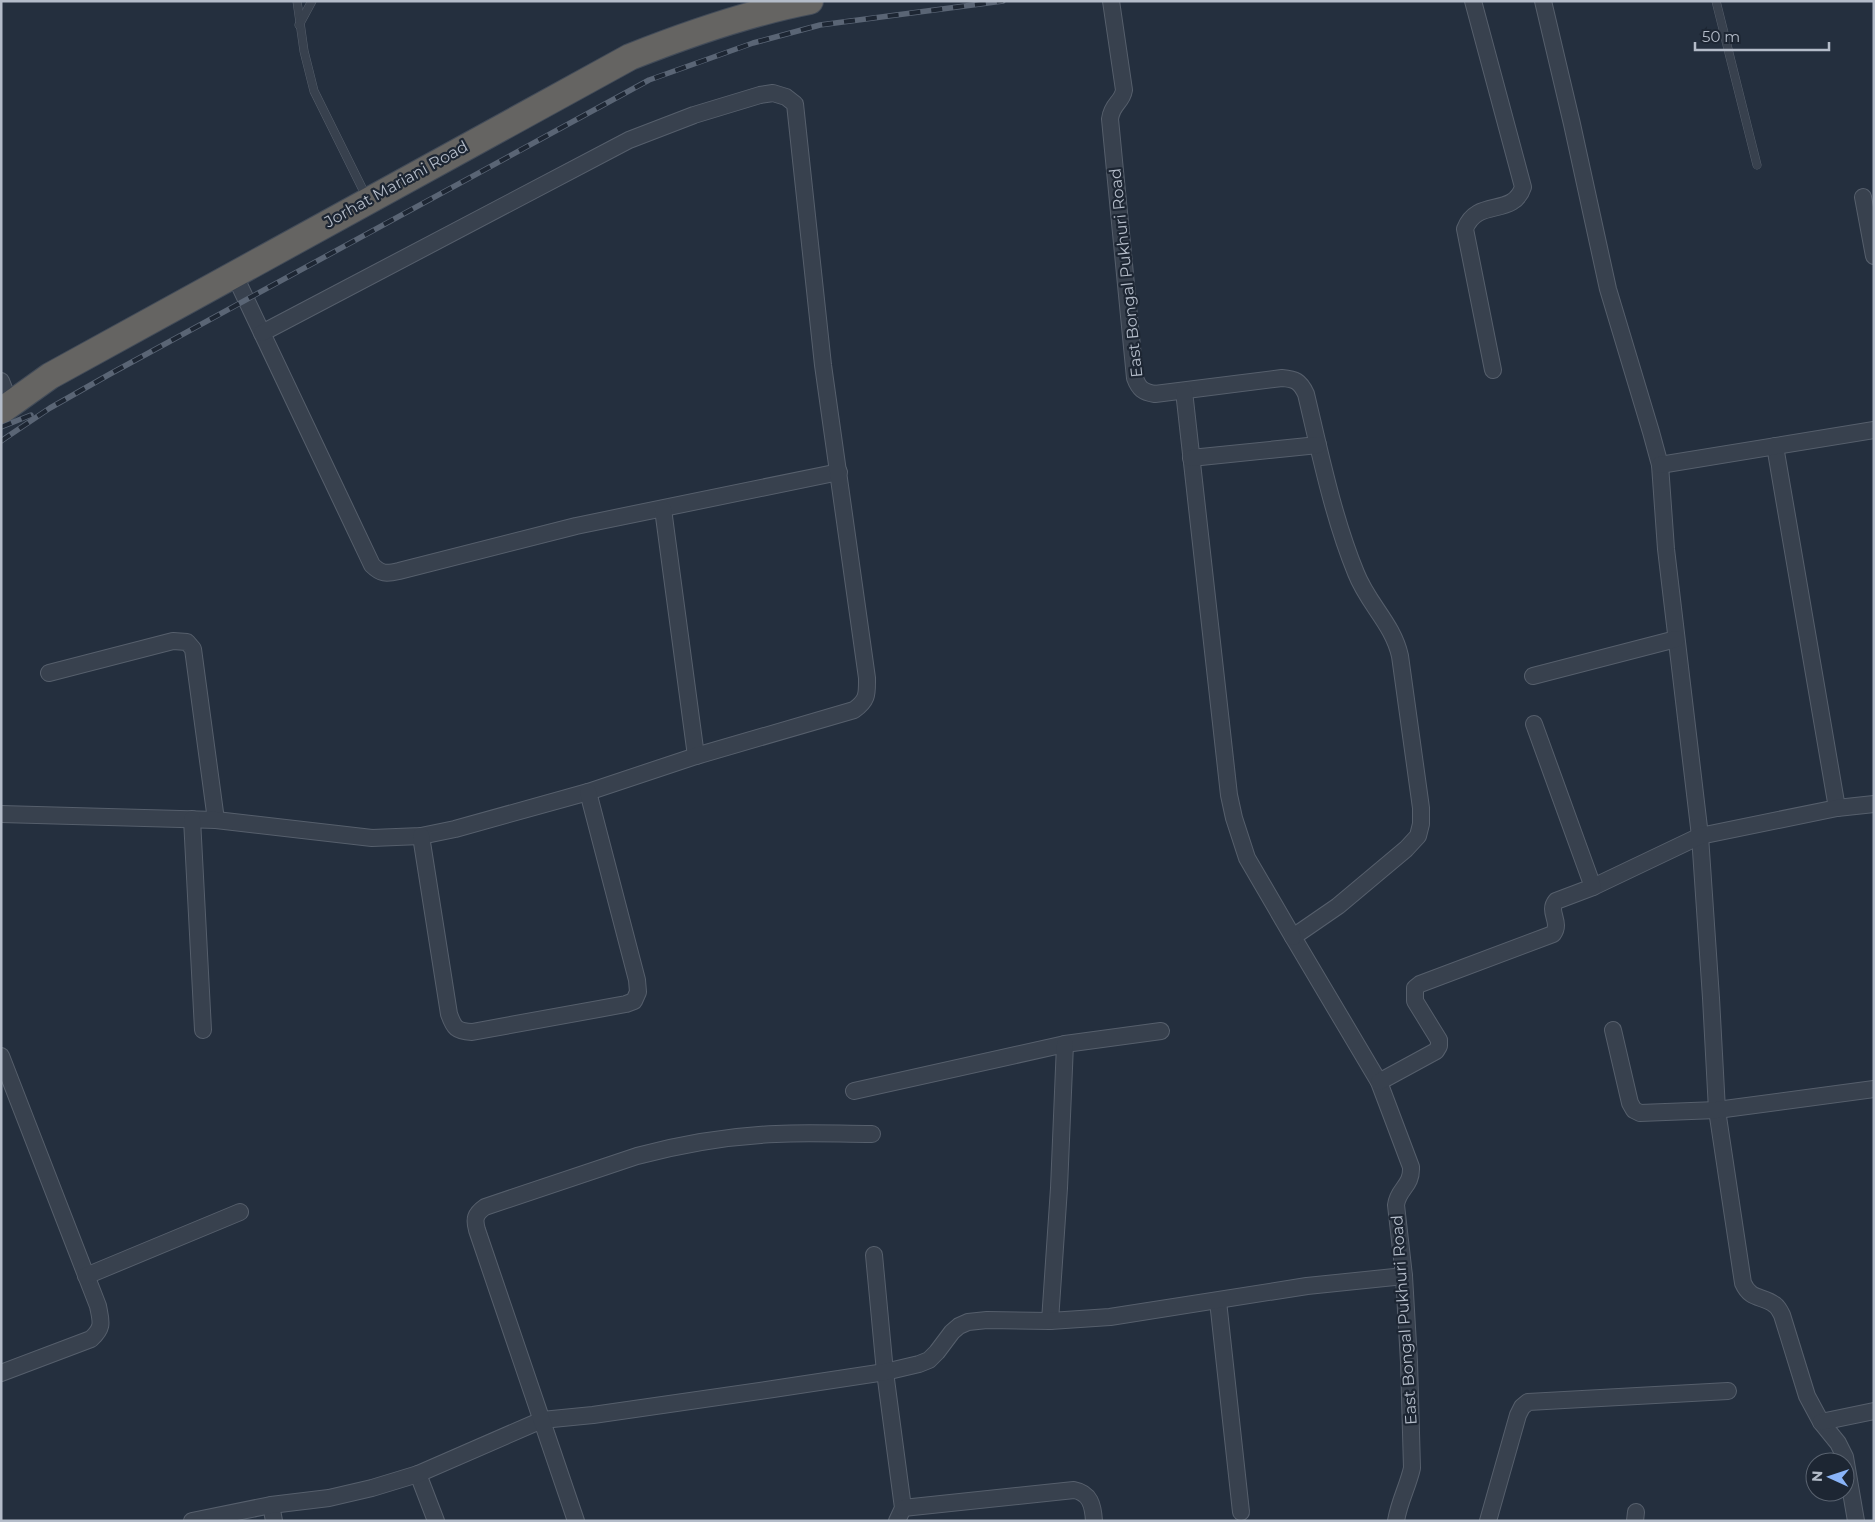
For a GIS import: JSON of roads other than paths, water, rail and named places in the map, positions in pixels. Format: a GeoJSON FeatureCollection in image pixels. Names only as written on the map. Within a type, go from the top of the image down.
{"type":"FeatureCollection","features":[{"type":"Feature","properties":{"kind":"highway","name":"Jorhat Mariani Road"},"geometry":{"type":"LineString","coordinates":[[4,399],[50,376],[630,56],[688,34],[740,18],[810,1]]}},
{"type":"Feature","properties":{"kind":"street","name":"East Bongal Pukhuri Road"},"geometry":{"type":"LineString","coordinates":[[1111,1],[1124,90],[1123,95],[1111,109],[1110,119],[1135,378],[1139,388],[1145,392],[1155,394],[1282,378],[1294,379],[1301,384],[1306,394],[1328,483],[1356,575],[1367,596],[1397,641],[1406,688],[1421,808],[1421,824],[1418,836],[1406,849],[1338,906],[1293,937],[1379,1082],[1411,1167],[1411,1179],[1398,1195],[1396,1205],[1404,1276],[1412,1454],[1409,1479],[1401,1498],[1396,1521]]}},
{"type":"Feature","properties":{"kind":"street"},"geometry":{"type":"LineString","coordinates":[[1473,1],[1523,187],[1520,197],[1511,203],[1478,212],[1469,220],[1466,229],[1493,370]]}},
{"type":"Feature","properties":{"kind":"street"},"geometry":{"type":"LineString","coordinates":[[1543,1],[1608,290],[1660,465],[1666,549],[1676,639],[1684,688],[1700,836],[1717,1110],[1743,1283],[1751,1295],[1775,1304],[1782,1314],[1807,1396],[1821,1422],[1838,1443],[1845,1457],[1856,1521]]}},
{"type":"Feature","properties":{"kind":"street"},"geometry":{"type":"LineString","coordinates":[[1,814],[216,820],[372,838],[421,836],[454,829],[588,792],[696,756],[854,710],[863,704],[867,694],[867,678],[823,365],[795,104],[786,97],[773,93],[694,115],[630,140],[262,333]]}},
{"type":"Feature","properties":{"kind":"street"},"geometry":{"type":"LineString","coordinates":[[1863,197],[1874,256]]}},
{"type":"Feature","properties":{"kind":"street"},"geometry":{"type":"LineString","coordinates":[[234,274],[372,564],[378,572],[386,574],[576,526],[839,472]]}},
{"type":"Feature","properties":{"kind":"street"},"geometry":{"type":"LineString","coordinates":[[1184,390],[1229,795],[1234,818],[1247,858],[1293,937]]}},
{"type":"Feature","properties":{"kind":"street"},"geometry":{"type":"LineString","coordinates":[[1660,465],[1874,430]]}},
{"type":"Feature","properties":{"kind":"street"},"geometry":{"type":"LineString","coordinates":[[1191,458],[1318,445]]}},
{"type":"Feature","properties":{"kind":"street"},"geometry":{"type":"LineString","coordinates":[[1775,446],[1837,808]]}},
{"type":"Feature","properties":{"kind":"street"},"geometry":{"type":"LineString","coordinates":[[662,508],[696,756]]}},
{"type":"Feature","properties":{"kind":"street"},"geometry":{"type":"LineString","coordinates":[[1533,676],[1676,639]]}},
{"type":"Feature","properties":{"kind":"street"},"geometry":{"type":"LineString","coordinates":[[49,673],[173,641],[187,642],[193,650],[216,820]]}},
{"type":"Feature","properties":{"kind":"street"},"geometry":{"type":"LineString","coordinates":[[1534,724],[1594,887]]}},
{"type":"Feature","properties":{"kind":"street"},"geometry":{"type":"LineString","coordinates":[[421,836],[449,1014],[454,1026],[461,1031],[472,1032],[626,1004],[634,1001],[638,992],[637,980],[588,792]]}},
{"type":"Feature","properties":{"kind":"street"},"geometry":{"type":"LineString","coordinates":[[1379,1082],[1436,1052],[1439,1046],[1439,1040],[1415,1001],[1415,988],[1420,984],[1553,934],[1556,931],[1557,923],[1553,910],[1556,901],[1594,887],[1700,836],[1837,808],[1874,804]]}},
{"type":"Feature","properties":{"kind":"street"},"geometry":{"type":"LineString","coordinates":[[192,819],[203,1030]]}},
{"type":"Feature","properties":{"kind":"street"},"geometry":{"type":"LineString","coordinates":[[1613,1030],[1630,1103],[1634,1110],[1648,1113],[1717,1110],[1874,1089]]}},
{"type":"Feature","properties":{"kind":"street"},"geometry":{"type":"LineString","coordinates":[[854,1091],[1065,1044],[1161,1031]]}},
{"type":"Feature","properties":{"kind":"street"},"geometry":{"type":"LineString","coordinates":[[1050,1321],[1059,1188],[1065,1044]]}},
{"type":"Feature","properties":{"kind":"street"},"geometry":{"type":"LineString","coordinates":[[1,1056],[98,1306],[101,1324],[99,1331],[91,1339],[1,1373]]}},
{"type":"Feature","properties":{"kind":"street"},"geometry":{"type":"LineString","coordinates":[[576,1521],[477,1230],[475,1220],[478,1212],[485,1207],[662,1150],[749,1136],[777,1134],[872,1134]]}},
{"type":"Feature","properties":{"kind":"street"},"geometry":{"type":"LineString","coordinates":[[86,1276],[240,1212]]}},
{"type":"Feature","properties":{"kind":"street"},"geometry":{"type":"LineString","coordinates":[[874,1255],[900,1514],[1074,1490],[1081,1492],[1090,1499],[1094,1521]]}},
{"type":"Feature","properties":{"kind":"street"},"geometry":{"type":"LineString","coordinates":[[192,1521],[272,1513],[418,1474],[542,1420],[593,1415],[885,1372],[929,1360],[952,1332],[968,1322],[988,1320],[1050,1321],[1110,1317],[1307,1286],[1404,1276]]}},
{"type":"Feature","properties":{"kind":"street"},"geometry":{"type":"LineString","coordinates":[[1218,1301],[1241,1512]]}},
{"type":"Feature","properties":{"kind":"street"},"geometry":{"type":"LineString","coordinates":[[1488,1521],[1518,1415],[1522,1407],[1528,1402],[1728,1391]]}},
{"type":"Feature","properties":{"kind":"street"},"geometry":{"type":"LineString","coordinates":[[1821,1422],[1874,1411]]}},
{"type":"Feature","properties":{"kind":"street"},"geometry":{"type":"LineString","coordinates":[[418,1474],[436,1521]]}},
{"type":"Feature","properties":{"kind":"lane"},"geometry":{"type":"LineString","coordinates":[[296,1],[299,25],[314,91],[367,200]]}},
{"type":"Feature","properties":{"kind":"lane"},"geometry":{"type":"LineString","coordinates":[[299,25],[312,1]]}},
{"type":"Feature","properties":{"kind":"lane"},"geometry":{"type":"LineString","coordinates":[[1716,1],[1757,165]]}},
{"type":"Feature","properties":{"kind":"railway"},"geometry":{"type":"LineString","coordinates":[[1,441],[50,408],[110,374],[649,80],[753,43],[820,25],[1003,1]]}},
{"type":"Feature","properties":{"kind":"railway"},"geometry":{"type":"LineString","coordinates":[[1,427],[31,415]]}}]}
